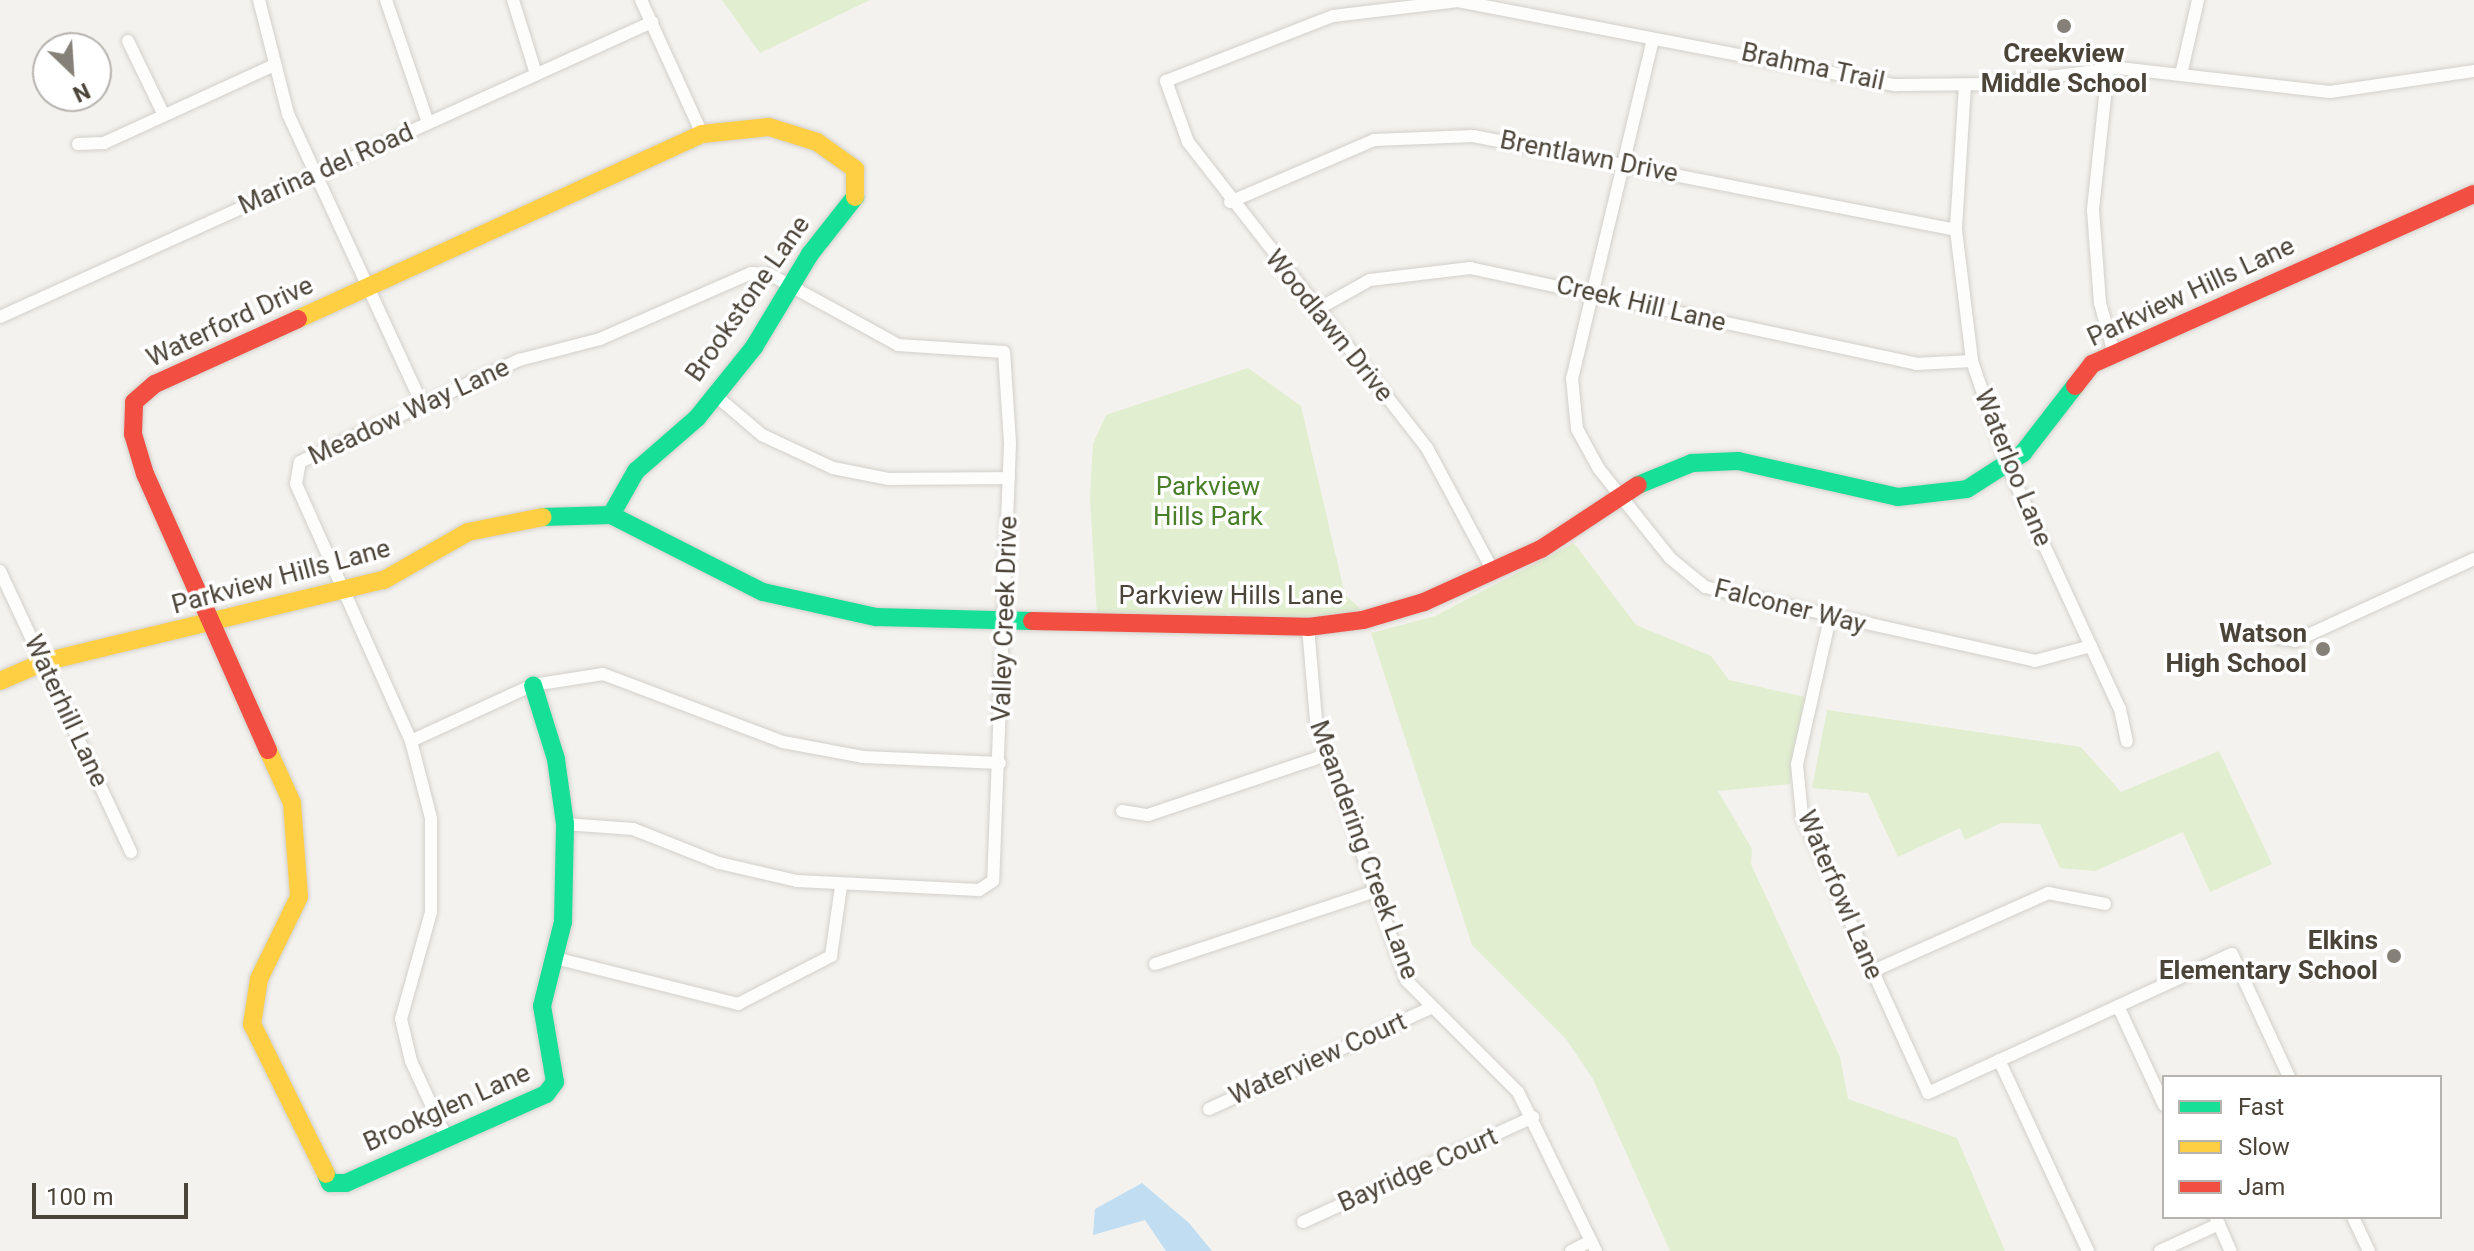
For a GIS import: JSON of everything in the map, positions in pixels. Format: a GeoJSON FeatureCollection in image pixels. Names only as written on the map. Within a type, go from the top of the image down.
{"type":"FeatureCollection","features":[{"type":"Feature","properties":{"kind":"street"},"geometry":{"type":"LineString","coordinates":[[259,0],[272,66],[315,174],[422,404]]}},
{"type":"Feature","properties":{"kind":"street"},"geometry":{"type":"LineString","coordinates":[[386,0],[428,123]]}},
{"type":"Feature","properties":{"kind":"street"},"geometry":{"type":"LineString","coordinates":[[513,0],[536,74]]}},
{"type":"Feature","properties":{"kind":"street"},"geometry":{"type":"LineString","coordinates":[[641,0],[702,134]]}},
{"type":"Feature","properties":{"kind":"street"},"geometry":{"type":"LineString","coordinates":[[2182,70],[2198,0]]}},
{"type":"Feature","properties":{"kind":"street","name":"Brahma Trail"},"geometry":{"type":"LineString","coordinates":[[1166,81],[1274,34],[1405,3],[1525,8],[1653,39],[1670,36],[1896,85],[1965,85],[2108,69],[2182,70],[2267,89],[2330,92],[2474,71]]}},
{"type":"Feature","properties":{"kind":"street","name":"Marina del Road"},"geometry":{"type":"LineString","coordinates":[[0,317],[652,22]]}},
{"type":"Feature","properties":{"kind":"street","name":"Falconer Way"},"geometry":{"type":"LineString","coordinates":[[1653,39],[1590,293],[1571,396],[1584,445],[1617,495],[1705,587],[1830,618],[2035,661],[2091,646]]}},
{"type":"Feature","properties":{"kind":"street"},"geometry":{"type":"LineString","coordinates":[[128,41],[164,115]]}},
{"type":"Feature","properties":{"kind":"street"},"geometry":{"type":"LineString","coordinates":[[78,144],[104,143],[272,66]]}},
{"type":"Feature","properties":{"kind":"street"},"geometry":{"type":"LineString","coordinates":[[2108,69],[2093,210],[2100,303],[2114,353]]}},
{"type":"Feature","properties":{"kind":"street","name":"Woodlawn Drive"},"geometry":{"type":"LineString","coordinates":[[1166,81],[1188,142],[1230,202],[1427,448],[1493,571]]}},
{"type":"Feature","properties":{"kind":"street","name":"Waterloo Lane"},"geometry":{"type":"LineString","coordinates":[[1965,85],[1956,230],[1972,361],[2008,467],[2091,646],[2127,741]]}},
{"type":"Feature","properties":{"kind":"street","name":"Waterford Drive"},"geometry":{"type":"LineString","coordinates":[[335,1185],[325,1180],[252,1024],[259,979],[299,897],[300,839],[288,789],[136,448],[134,402],[155,384],[702,134],[751,126],[800,134],[844,160],[860,181]]}},
{"type":"Feature","properties":{"kind":"street","name":"Brentlawn Drive"},"geometry":{"type":"LineString","coordinates":[[1230,202],[1318,159],[1421,135],[1526,142],[1620,165],[1956,230]]}},
{"type":"Feature","properties":{"kind":"street","name":"Brookstone Lane"},"geometry":{"type":"LineString","coordinates":[[611,515],[636,471],[715,395],[860,181]]}},
{"type":"Feature","properties":{"kind":"street","name":"Parkview Hills Lane"},"geometry":{"type":"LineString","coordinates":[[0,681],[44,662],[215,625],[344,591],[412,568],[497,522],[566,512],[611,515],[796,602],[876,617],[1308,627],[1363,620],[1424,602],[1493,571],[1565,535],[1617,495],[1692,463],[1738,461],[1898,497],[1942,496],[2008,467],[2073,380],[2114,353],[2474,194]]}},
{"type":"Feature","properties":{"kind":"street","name":"Creek Hill Lane"},"geometry":{"type":"LineString","coordinates":[[1316,310],[1370,280],[1414,269],[1470,268],[1916,364],[1972,361]]}},
{"type":"Feature","properties":{"kind":"street","name":"Meadow Way Lane"},"geometry":{"type":"LineString","coordinates":[[446,1137],[405,1046],[401,1019],[431,912],[434,869],[431,818],[411,741],[296,484],[297,468],[306,456],[519,360],[620,330],[734,278],[769,274],[898,345],[1004,352]]}},
{"type":"Feature","properties":{"kind":"street","name":"Valley Creek Drive"},"geometry":{"type":"LineString","coordinates":[[841,887],[989,885],[996,877],[1009,478],[1004,352]]}},
{"type":"Feature","properties":{"kind":"street"},"geometry":{"type":"LineString","coordinates":[[715,395],[762,435],[833,468],[888,479],[1009,478]]}},
{"type":"Feature","properties":{"kind":"street"},"geometry":{"type":"LineString","coordinates":[[2259,635],[2295,641],[2474,559]]}},
{"type":"Feature","properties":{"kind":"street","name":"Waterhill Lane"},"geometry":{"type":"LineString","coordinates":[[0,571],[131,852]]}},
{"type":"Feature","properties":{"kind":"street","name":"Waterfowl Lane"},"geometry":{"type":"LineString","coordinates":[[1830,618],[1797,764],[1798,792],[1928,1093],[1999,1060]]}},
{"type":"Feature","properties":{"kind":"street","name":"Meandering Creek Lane"},"geometry":{"type":"LineString","coordinates":[[1308,627],[1312,703],[1326,755],[1406,980],[1428,1009],[1518,1092],[1594,1246]]}},
{"type":"Feature","properties":{"kind":"street"},"geometry":{"type":"LineString","coordinates":[[411,741],[533,685],[603,674],[783,742],[863,757],[1000,763]]}},
{"type":"Feature","properties":{"kind":"street","name":"Brookglen Lane"},"geometry":{"type":"LineString","coordinates":[[335,1185],[553,1086],[557,1073],[542,1006],[555,958],[565,824],[556,759],[533,685]]}},
{"type":"Feature","properties":{"kind":"street"},"geometry":{"type":"LineString","coordinates":[[1122,811],[1148,815],[1326,755]]}},
{"type":"Feature","properties":{"kind":"street"},"geometry":{"type":"LineString","coordinates":[[555,958],[738,1004],[831,956],[841,887],[719,863],[633,829],[565,824]]}},
{"type":"Feature","properties":{"kind":"street"},"geometry":{"type":"LineString","coordinates":[[1155,964],[1373,892]]}},
{"type":"Feature","properties":{"kind":"street"},"geometry":{"type":"LineString","coordinates":[[1873,971],[2048,893],[2105,904]]}},
{"type":"Feature","properties":{"kind":"street"},"geometry":{"type":"LineString","coordinates":[[2088,1251],[1999,1060],[2232,954],[2288,1075]]}},
{"type":"Feature","properties":{"kind":"street"},"geometry":{"type":"LineString","coordinates":[[2118,1006],[2162,1101]]}},
{"type":"Feature","properties":{"kind":"street","name":"Waterview Court"},"geometry":{"type":"LineString","coordinates":[[1209,1109],[1428,1009]]}},
{"type":"Feature","properties":{"kind":"street","name":"Bayridge Court"},"geometry":{"type":"LineString","coordinates":[[1303,1222],[1533,1117]]}},
{"type":"Feature","properties":{"kind":"street"},"geometry":{"type":"LineString","coordinates":[[2354,1219],[2369,1251]]}},
{"type":"Feature","properties":{"kind":"street"},"geometry":{"type":"LineString","coordinates":[[2160,1251],[2217,1220],[2231,1251]]}},
{"type":"Feature","properties":{"kind":"street"},"geometry":{"type":"LineString","coordinates":[[1571,1251],[1594,1246]]}},
{"type":"Feature","properties":{"kind":"green space"},"geometry":{"type":"Polygon","coordinates":[[[722,0],[870,0],[760,53],[722,0]]]}},
{"type":"Feature","properties":{"kind":"green space","name":"Parkview Hills Park"},"geometry":{"type":"Polygon","coordinates":[[[1248,368],[1301,406],[1345,595],[1361,609],[1328,619],[1097,616],[1090,498],[1093,444],[1106,415],[1248,368]]]}},
{"type":"Feature","properties":{"kind":"green space"},"geometry":{"type":"Polygon","coordinates":[[[1574,543],[1636,625],[1711,656],[1729,680],[1805,697],[1790,784],[1718,791],[1752,849],[1751,864],[1840,1057],[1848,1099],[1957,1138],[2005,1251],[1670,1251],[1593,1079],[1566,1039],[1472,945],[1371,633],[1435,616],[1574,543]]]}},
{"type":"Feature","properties":{"kind":"green space"},"geometry":{"type":"Polygon","coordinates":[[[1827,710],[2081,747],[2121,792],[2219,751],[2272,864],[2210,892],[2183,832],[2095,871],[2060,868],[2040,824],[2001,823],[1965,840],[1960,828],[1898,857],[1868,793],[1812,788],[1827,710]]]}},
{"type":"Feature","properties":{"kind":"water"},"geometry":{"type":"Polygon","coordinates":[[[1142,1183],[1189,1223],[1212,1251],[1166,1251],[1145,1220],[1093,1235],[1095,1209],[1142,1183]]]}},
{"type":"Feature","properties":{"kind":"traffic: fast"},"geometry":{"type":"LineString","coordinates":[[611,515],[636,471],[697,418],[754,347],[810,254],[855,197]]}},
{"type":"Feature","properties":{"kind":"traffic: fast"},"geometry":{"type":"LineString","coordinates":[[1638,485],[1692,463],[1738,461],[1898,497],[1967,489],[2023,453],[2075,386]]}},
{"type":"Feature","properties":{"kind":"traffic: fast"},"geometry":{"type":"LineString","coordinates":[[543,517],[611,515],[763,592],[876,617],[1032,621]]}},
{"type":"Feature","properties":{"kind":"traffic: fast"},"geometry":{"type":"LineString","coordinates":[[326,1174],[330,1183],[346,1183],[546,1094],[555,1082],[542,1006],[563,922],[565,824],[556,759],[533,685]]}},
{"type":"Feature","properties":{"kind":"traffic: slow"},"geometry":{"type":"LineString","coordinates":[[298,319],[702,134],[769,127],[817,142],[855,169],[855,197]]}},
{"type":"Feature","properties":{"kind":"traffic: slow"},"geometry":{"type":"LineString","coordinates":[[0,681],[44,662],[384,580],[468,532],[543,517]]}},
{"type":"Feature","properties":{"kind":"traffic: slow"},"geometry":{"type":"LineString","coordinates":[[268,750],[292,803],[299,897],[259,979],[252,1024],[326,1174]]}},
{"type":"Feature","properties":{"kind":"traffic: jam"},"geometry":{"type":"LineString","coordinates":[[2075,386],[2092,364],[2474,194]]}},
{"type":"Feature","properties":{"kind":"traffic: jam"},"geometry":{"type":"LineString","coordinates":[[268,750],[145,474],[133,434],[134,402],[155,384],[298,319]]}},
{"type":"Feature","properties":{"kind":"traffic: jam"},"geometry":{"type":"LineString","coordinates":[[1032,621],[1308,627],[1363,620],[1424,602],[1541,549],[1638,485]]}},
{"type":"Feature","properties":{"kind":"place","name":"Creekview Middle School"},"geometry":{"type":"Point","coordinates":[2064,26]}},
{"type":"Feature","properties":{"kind":"place","name":"Watson High School"},"geometry":{"type":"Point","coordinates":[2323,649]}},
{"type":"Feature","properties":{"kind":"place","name":"Elkins Elementary School"},"geometry":{"type":"Point","coordinates":[2394,956]}}]}
